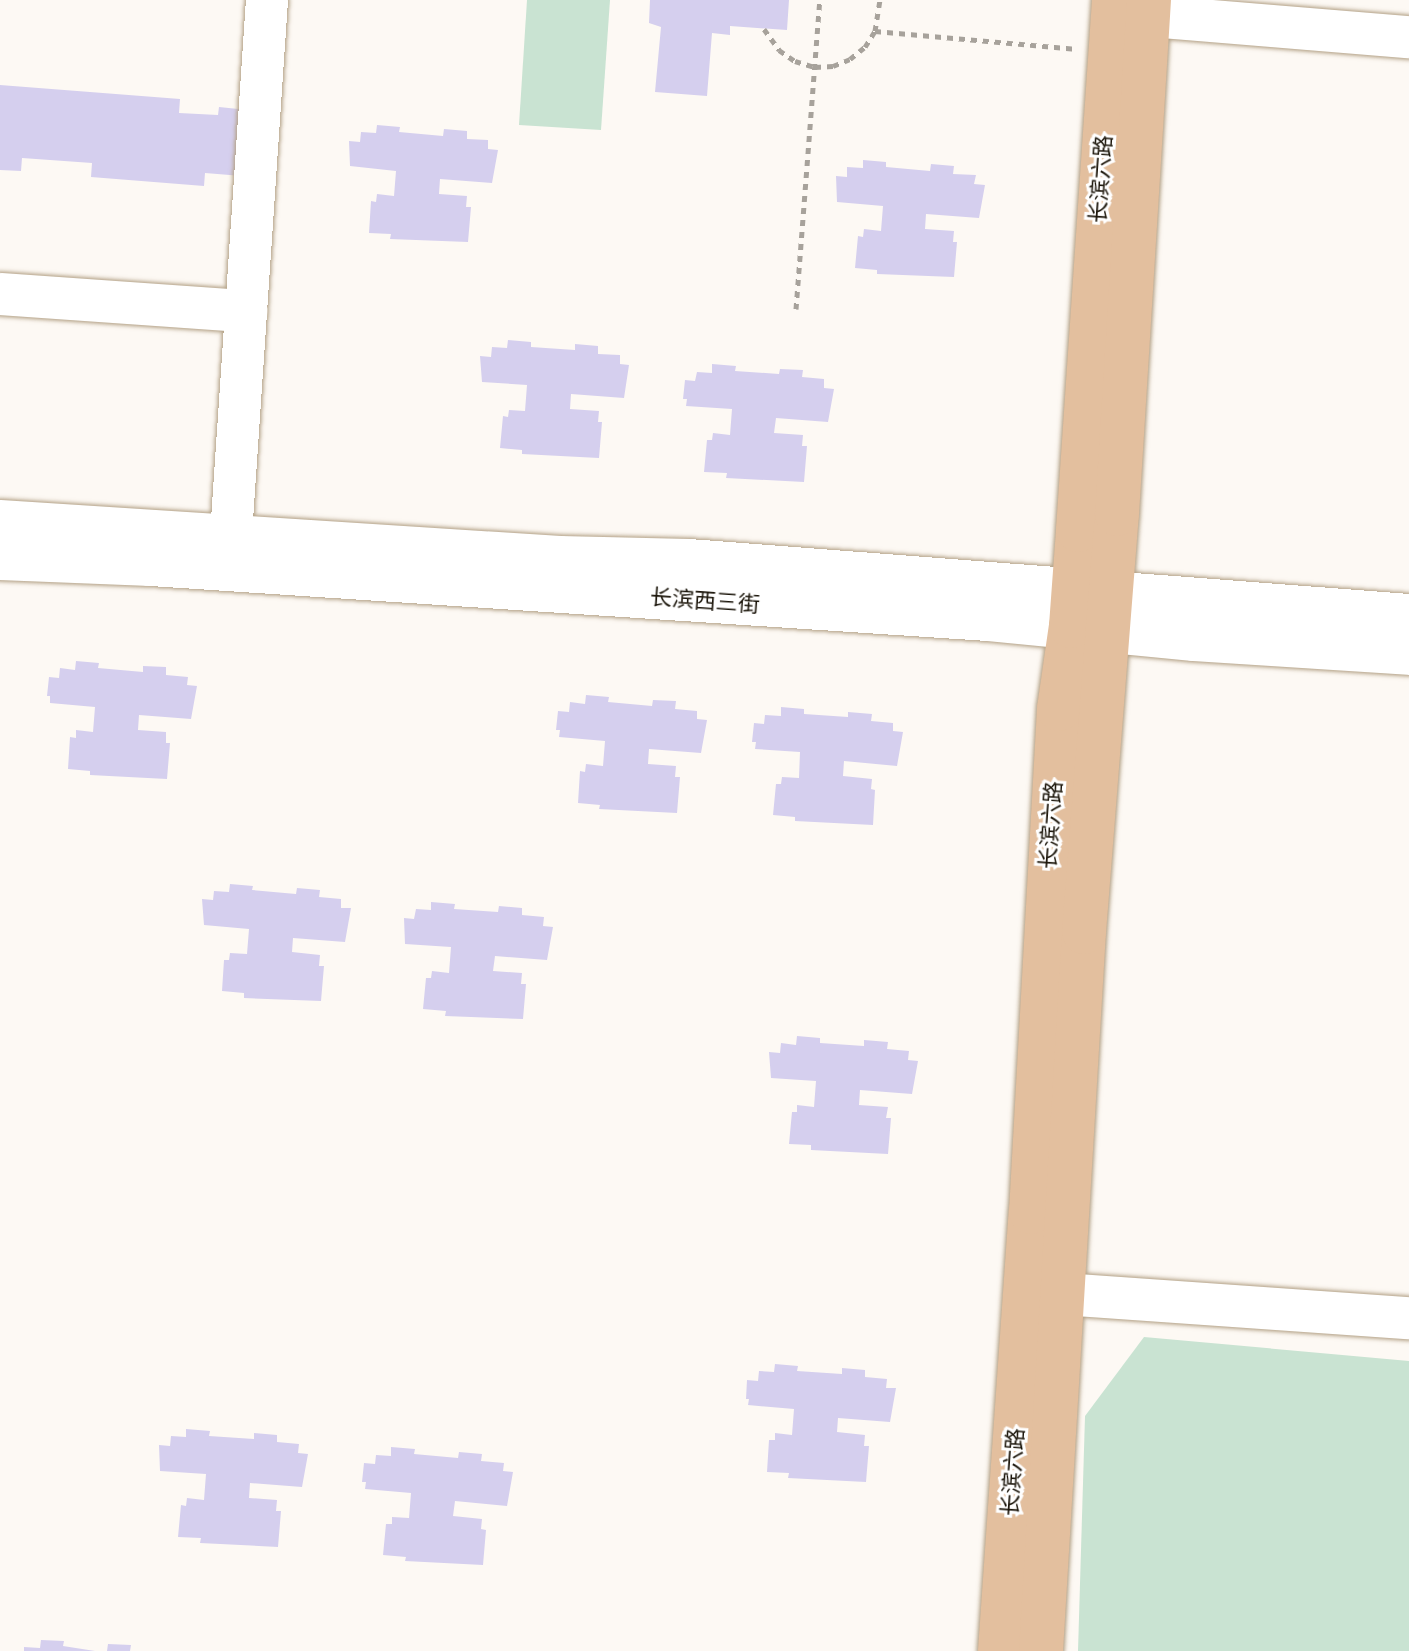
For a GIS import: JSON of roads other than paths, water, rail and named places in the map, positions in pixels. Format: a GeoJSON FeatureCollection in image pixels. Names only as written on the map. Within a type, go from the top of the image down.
{"type":"FeatureCollection","features":[{"type":"Feature","properties":{"kind":"main road","name":"长滨六路"},"geometry":{"type":"LineString","coordinates":[[1041,1651],[1085,917],[1091,608],[1131,7]]}},
{"type":"Feature","properties":{"kind":"main road","name":"长滨六路"},"geometry":{"type":"LineString","coordinates":[[1000,1651],[1031,1212],[1059,709],[1091,608]]}},
{"type":"Feature","properties":{"kind":"street"},"geometry":{"type":"LineString","coordinates":[[231,535],[267,0]]}},
{"type":"Feature","properties":{"kind":"street"},"geometry":{"type":"LineString","coordinates":[[1131,7],[1409,37]]}},
{"type":"Feature","properties":{"kind":"street"},"geometry":{"type":"LineString","coordinates":[[0,294],[246,311]]}},
{"type":"Feature","properties":{"kind":"street","name":"长滨西三街"},"geometry":{"type":"LineString","coordinates":[[0,521],[560,557],[689,560],[1091,608],[1194,640],[1409,654]]}},
{"type":"Feature","properties":{"kind":"street","name":"长滨西三街"},"geometry":{"type":"LineString","coordinates":[[0,559],[1091,608],[1409,615]]}},
{"type":"Feature","properties":{"kind":"street"},"geometry":{"type":"LineString","coordinates":[[1062,1294],[1409,1318]]}}]}
